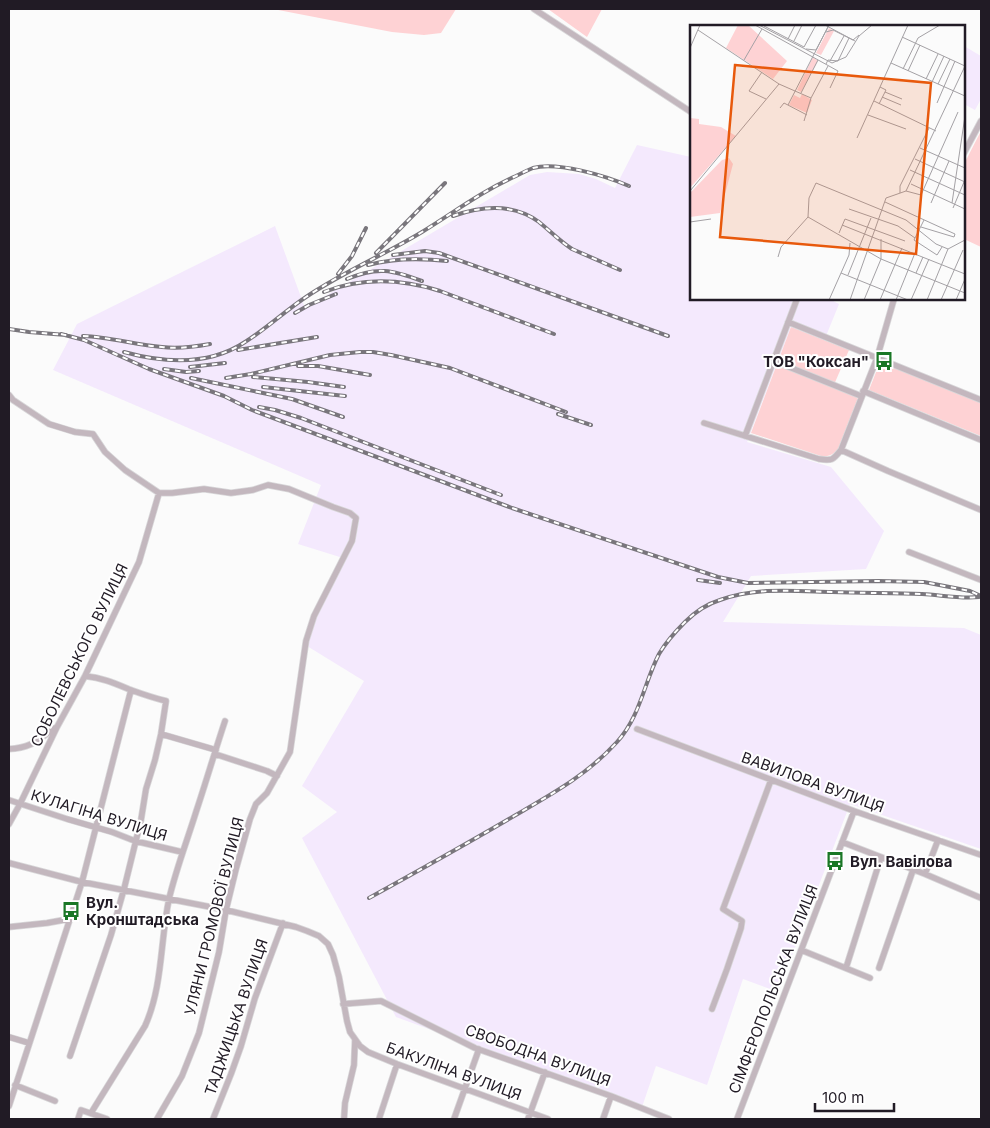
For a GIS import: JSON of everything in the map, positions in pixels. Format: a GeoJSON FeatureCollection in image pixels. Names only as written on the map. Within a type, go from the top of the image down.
{"type":"FeatureCollection","features":[{"type":"Feature","properties":{"kind":"street"},"geometry":{"type":"LineString","coordinates":[[534,9],[690,111]]}},
{"type":"Feature","properties":{"kind":"street"},"geometry":{"type":"LineString","coordinates":[[965,152],[981,121]]}},
{"type":"Feature","properties":{"kind":"street"},"geometry":{"type":"LineString","coordinates":[[745,436],[798,300]]}},
{"type":"Feature","properties":{"kind":"street"},"geometry":{"type":"LineString","coordinates":[[704,423],[819,459],[831,460],[835,458],[841,450],[877,358],[894,300]]}},
{"type":"Feature","properties":{"kind":"street"},"geometry":{"type":"LineString","coordinates":[[788,322],[981,400]]}},
{"type":"Feature","properties":{"kind":"street"},"geometry":{"type":"LineString","coordinates":[[774,361],[981,440]]}},
{"type":"Feature","properties":{"kind":"street"},"geometry":{"type":"LineString","coordinates":[[9,394],[13,400],[49,424],[75,432],[93,434],[105,452],[125,470],[159,493]]}},
{"type":"Feature","properties":{"kind":"street"},"geometry":{"type":"LineString","coordinates":[[841,450],[981,510]]}},
{"type":"Feature","properties":{"kind":"street","name":"УЛЯНИ ГРОМОВОЇ ВУЛИЦЯ"},"geometry":{"type":"LineString","coordinates":[[157,1119],[182,1076],[199,1033],[219,952],[226,910],[250,819],[256,804],[267,793],[290,752],[306,642],[314,616],[352,541],[356,518],[350,512],[333,507],[289,488],[268,485],[253,490],[232,493],[204,489],[159,493]]}},
{"type":"Feature","properties":{"kind":"street","name":"СОБОЛЕВСЬКОГО ВУЛИЦЯ"},"geometry":{"type":"LineString","coordinates":[[9,824],[139,562],[159,493]]}},
{"type":"Feature","properties":{"kind":"street"},"geometry":{"type":"LineString","coordinates":[[909,552],[981,580]]}},
{"type":"Feature","properties":{"kind":"street"},"geometry":{"type":"LineString","coordinates":[[70,1056],[111,935],[124,889],[141,820],[146,789],[161,734],[166,701],[131,690],[114,682],[84,676]]}},
{"type":"Feature","properties":{"kind":"street"},"geometry":{"type":"LineString","coordinates":[[9,1106],[82,882],[131,690]]}},
{"type":"Feature","properties":{"kind":"street"},"geometry":{"type":"LineString","coordinates":[[91,1113],[145,1026],[151,1012],[158,983],[164,927],[170,898],[182,852],[225,721]]}},
{"type":"Feature","properties":{"kind":"street"},"geometry":{"type":"LineString","coordinates":[[9,749],[31,745],[57,727]]}},
{"type":"Feature","properties":{"kind":"street","name":"ВАВИЛОВА ВУЛИЦЯ"},"geometry":{"type":"LineString","coordinates":[[637,729],[854,811],[981,854]]}},
{"type":"Feature","properties":{"kind":"street"},"geometry":{"type":"LineString","coordinates":[[161,734],[277,776]]}},
{"type":"Feature","properties":{"kind":"street"},"geometry":{"type":"LineString","coordinates":[[31,745],[42,749],[43,756]]}},
{"type":"Feature","properties":{"kind":"street"},"geometry":{"type":"LineString","coordinates":[[712,1009],[742,921],[724,909],[771,780]]}},
{"type":"Feature","properties":{"kind":"street","name":"КУЛАГІНА ВУЛИЦЯ"},"geometry":{"type":"LineString","coordinates":[[9,800],[135,841],[182,852]]}},
{"type":"Feature","properties":{"kind":"street","name":"СІМФЕРОПОЛЬСЬКА ВУЛИЦЯ"},"geometry":{"type":"LineString","coordinates":[[737,1119],[854,811]]}},
{"type":"Feature","properties":{"kind":"street"},"geometry":{"type":"LineString","coordinates":[[925,874],[938,840]]}},
{"type":"Feature","properties":{"kind":"street"},"geometry":{"type":"LineString","coordinates":[[842,842],[981,898]]}},
{"type":"Feature","properties":{"kind":"street"},"geometry":{"type":"LineString","coordinates":[[846,968],[881,857]]}},
{"type":"Feature","properties":{"kind":"street"},"geometry":{"type":"LineString","coordinates":[[9,863],[82,882],[170,898],[296,926],[319,936],[328,944],[334,955],[343,1004],[350,1032],[355,1040],[354,1065],[345,1103],[344,1119]]}},
{"type":"Feature","properties":{"kind":"street"},"geometry":{"type":"LineString","coordinates":[[879,968],[913,870]]}},
{"type":"Feature","properties":{"kind":"street"},"geometry":{"type":"LineString","coordinates":[[9,927],[70,919]]}},
{"type":"Feature","properties":{"kind":"street","name":"ТАДЖИЦЬКА ВУЛИЦЯ"},"geometry":{"type":"LineString","coordinates":[[213,1119],[241,1046],[255,998],[283,923]]}},
{"type":"Feature","properties":{"kind":"street"},"geometry":{"type":"LineString","coordinates":[[801,950],[870,978]]}},
{"type":"Feature","properties":{"kind":"street","name":"СВОБОДНА ВУЛИЦЯ"},"geometry":{"type":"LineString","coordinates":[[343,1004],[381,1001],[479,1049],[611,1096],[669,1119]]}},
{"type":"Feature","properties":{"kind":"street"},"geometry":{"type":"LineString","coordinates":[[9,1037],[29,1043]]}},
{"type":"Feature","properties":{"kind":"street","name":"БАКУЛІНА ВУЛИЦЯ"},"geometry":{"type":"LineString","coordinates":[[355,1040],[368,1052],[397,1064],[530,1116],[548,1119]]}},
{"type":"Feature","properties":{"kind":"street"},"geometry":{"type":"LineString","coordinates":[[454,1119],[479,1049]]}},
{"type":"Feature","properties":{"kind":"street"},"geometry":{"type":"LineString","coordinates":[[378,1119],[397,1064]]}},
{"type":"Feature","properties":{"kind":"street"},"geometry":{"type":"LineString","coordinates":[[530,1116],[545,1072]]}},
{"type":"Feature","properties":{"kind":"street"},"geometry":{"type":"LineString","coordinates":[[16,1086],[55,1101]]}},
{"type":"Feature","properties":{"kind":"street"},"geometry":{"type":"LineString","coordinates":[[603,1119],[611,1096]]}},
{"type":"Feature","properties":{"kind":"street"},"geometry":{"type":"LineString","coordinates":[[78,1119],[81,1110],[107,1119]]}},
{"type":"Feature","properties":{"kind":"shaded area"},"geometry":{"type":"Polygon","coordinates":[[[273,9],[456,9],[441,33],[424,35],[392,32],[273,9]]]}},
{"type":"Feature","properties":{"kind":"shaded area"},"geometry":{"type":"Polygon","coordinates":[[[548,9],[602,9],[587,37],[548,9]]]}},
{"type":"Feature","properties":{"kind":"shaded area"},"geometry":{"type":"Polygon","coordinates":[[[965,47],[981,56],[981,99],[975,110],[965,105],[965,47]]]}},
{"type":"Feature","properties":{"kind":"shaded area"},"geometry":{"type":"Polygon","coordinates":[[[981,131],[981,247],[965,239],[965,162],[981,131]]]}},
{"type":"Feature","properties":{"kind":"shaded area"},"geometry":{"type":"Polygon","coordinates":[[[637,145],[690,157],[690,300],[831,300],[839,304],[824,341],[791,327],[747,442],[831,467],[884,531],[866,569],[751,576],[723,622],[964,628],[981,635],[981,849],[850,804],[778,992],[743,979],[707,1085],[656,1066],[642,1107],[396,1017],[302,838],[337,812],[302,786],[364,681],[307,646],[306,641],[343,558],[298,544],[321,485],[53,370],[77,324],[275,226],[305,308],[530,175],[547,172],[579,174],[596,179],[615,188],[637,145]]]}},
{"type":"Feature","properties":{"kind":"shaded area"},"geometry":{"type":"Polygon","coordinates":[[[791,327],[849,350],[833,387],[858,398],[838,449],[828,456],[821,456],[751,433],[791,327]]]}},
{"type":"Feature","properties":{"kind":"shaded area"},"geometry":{"type":"Polygon","coordinates":[[[880,362],[981,403],[981,436],[869,390],[880,362]]]}},
{"type":"Feature","properties":{"kind":"railway"},"geometry":{"type":"LineString","coordinates":[[124,352],[139,356],[186,360],[201,359],[231,350],[253,337],[298,302],[320,288],[422,232],[491,188],[533,168],[543,166],[568,168],[595,174],[629,186]]}},
{"type":"Feature","properties":{"kind":"railway"},"geometry":{"type":"LineString","coordinates":[[376,253],[445,183]]}},
{"type":"Feature","properties":{"kind":"railway"},"geometry":{"type":"LineString","coordinates":[[453,216],[486,208],[508,209],[519,212],[539,222],[572,249],[620,270]]}},
{"type":"Feature","properties":{"kind":"railway"},"geometry":{"type":"LineString","coordinates":[[338,274],[352,256],[366,228]]}},
{"type":"Feature","properties":{"kind":"railway"},"geometry":{"type":"LineString","coordinates":[[393,255],[425,251],[439,253],[668,336]]}},
{"type":"Feature","properties":{"kind":"railway"},"geometry":{"type":"LineString","coordinates":[[368,265],[407,259],[447,261]]}},
{"type":"Feature","properties":{"kind":"railway"},"geometry":{"type":"LineString","coordinates":[[347,279],[368,272],[385,271],[402,274],[422,281]]}},
{"type":"Feature","properties":{"kind":"railway"},"geometry":{"type":"LineString","coordinates":[[324,292],[338,287],[367,282],[382,281],[411,284],[440,291],[554,334]]}},
{"type":"Feature","properties":{"kind":"railway"},"geometry":{"type":"LineString","coordinates":[[295,313],[336,294]]}},
{"type":"Feature","properties":{"kind":"railway"},"geometry":{"type":"LineString","coordinates":[[9,329],[66,335]]}},
{"type":"Feature","properties":{"kind":"railway"},"geometry":{"type":"LineString","coordinates":[[61,334],[84,340],[149,369],[224,396],[252,410],[512,508],[718,577],[748,583],[924,582],[970,591],[981,596]]}},
{"type":"Feature","properties":{"kind":"railway"},"geometry":{"type":"LineString","coordinates":[[83,336],[168,348],[210,344]]}},
{"type":"Feature","properties":{"kind":"railway"},"geometry":{"type":"LineString","coordinates":[[238,350],[317,337]]}},
{"type":"Feature","properties":{"kind":"railway"},"geometry":{"type":"LineString","coordinates":[[226,378],[330,355],[373,352],[450,368],[566,412]]}},
{"type":"Feature","properties":{"kind":"railway"},"geometry":{"type":"LineString","coordinates":[[190,367],[225,363]]}},
{"type":"Feature","properties":{"kind":"railway"},"geometry":{"type":"LineString","coordinates":[[298,366],[318,366],[370,375]]}},
{"type":"Feature","properties":{"kind":"railway"},"geometry":{"type":"LineString","coordinates":[[164,369],[186,372],[199,371]]}},
{"type":"Feature","properties":{"kind":"railway"},"geometry":{"type":"LineString","coordinates":[[253,377],[344,387]]}},
{"type":"Feature","properties":{"kind":"railway"},"geometry":{"type":"LineString","coordinates":[[191,378],[292,399],[343,417]]}},
{"type":"Feature","properties":{"kind":"railway"},"geometry":{"type":"LineString","coordinates":[[263,387],[345,396]]}},
{"type":"Feature","properties":{"kind":"railway"},"geometry":{"type":"LineString","coordinates":[[259,407],[301,418],[501,495]]}},
{"type":"Feature","properties":{"kind":"railway"},"geometry":{"type":"LineString","coordinates":[[558,414],[591,425]]}},
{"type":"Feature","properties":{"kind":"railway"},"geometry":{"type":"LineString","coordinates":[[698,580],[720,583]]}},
{"type":"Feature","properties":{"kind":"railway"},"geometry":{"type":"LineString","coordinates":[[369,898],[542,800],[581,774],[606,754],[631,722],[654,665],[665,645],[689,618],[710,604],[734,596],[761,591],[979,597]]}},
{"type":"Feature","properties":{"kind":"place","name":"ТОВ \"Коксан\""},"geometry":{"type":"Point","coordinates":[884,361]}},
{"type":"Feature","properties":{"kind":"place","name":"Вул. Вавілова"},"geometry":{"type":"Point","coordinates":[835,861]}},
{"type":"Feature","properties":{"kind":"place","name":"Вул. Кронштадська"},"geometry":{"type":"Point","coordinates":[71,911]}}]}
